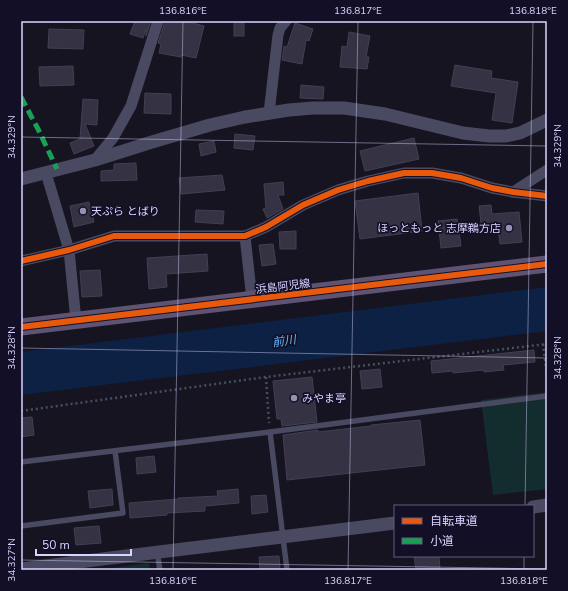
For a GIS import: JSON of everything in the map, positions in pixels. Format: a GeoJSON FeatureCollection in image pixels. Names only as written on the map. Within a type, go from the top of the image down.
{"type":"FeatureCollection","features":[{"type":"Feature","properties":{"kind":"main road","name":"浜島阿児線"},"geometry":{"type":"LineString","coordinates":[[21,327],[547,264]]}},
{"type":"Feature","properties":{"kind":"street"},"geometry":{"type":"LineString","coordinates":[[95,160],[113,138],[131,106],[158,21]]}},
{"type":"Feature","properties":{"kind":"street"},"geometry":{"type":"LineString","coordinates":[[269,113],[278,35],[280,28],[286,21]]}},
{"type":"Feature","properties":{"kind":"street"},"geometry":{"type":"LineString","coordinates":[[21,179],[95,160],[210,125],[245,117],[289,110],[344,108],[385,114],[463,133],[489,136],[506,136],[520,133],[547,120]]}},
{"type":"Feature","properties":{"kind":"street"},"geometry":{"type":"LineString","coordinates":[[513,192],[547,170]]}},
{"type":"Feature","properties":{"kind":"street"},"geometry":{"type":"LineString","coordinates":[[46,173],[69,250],[76,321]]}},
{"type":"Feature","properties":{"kind":"street"},"geometry":{"type":"LineString","coordinates":[[21,262],[69,250],[114,236],[245,236],[266,227],[303,205],[338,190],[368,181],[404,173],[432,173],[461,178],[492,188],[547,196]]}},
{"type":"Feature","properties":{"kind":"street"},"geometry":{"type":"LineString","coordinates":[[245,236],[252,300]]}},
{"type":"Feature","properties":{"kind":"street"},"geometry":{"type":"LineString","coordinates":[[534,507],[547,505]]}},
{"type":"Feature","properties":{"kind":"street"},"geometry":{"type":"LineString","coordinates":[[21,569],[394,524]]}},
{"type":"Feature","properties":{"kind":"lane"},"geometry":{"type":"LineString","coordinates":[[21,462],[270,432],[547,396]]}},
{"type":"Feature","properties":{"kind":"lane"},"geometry":{"type":"LineString","coordinates":[[270,432],[287,570]]}},
{"type":"Feature","properties":{"kind":"lane"},"geometry":{"type":"LineString","coordinates":[[21,526],[123,513],[115,451]]}},
{"type":"Feature","properties":{"kind":"lane"},"geometry":{"type":"LineString","coordinates":[[157,552],[160,570]]}},
{"type":"Feature","properties":{"kind":"path"},"geometry":{"type":"LineString","coordinates":[[543,344],[547,376]]}},
{"type":"Feature","properties":{"kind":"path"},"geometry":{"type":"LineString","coordinates":[[21,411],[266,377],[547,344]]}},
{"type":"Feature","properties":{"kind":"path"},"geometry":{"type":"LineString","coordinates":[[266,377],[270,432]]}},
{"type":"Feature","properties":{"kind":"green space"},"geometry":{"type":"Polygon","coordinates":[[[547,392],[547,489],[493,495],[481,400],[547,392]]]}},
{"type":"Feature","properties":{"kind":"green space"},"geometry":{"type":"Polygon","coordinates":[[[149,563],[150,570],[98,570],[149,563]]]}},
{"type":"Feature","properties":{"kind":"water","name":"前川"},"geometry":{"type":"Polygon","coordinates":[[[547,287],[547,331],[21,395],[21,352],[547,287]]]}},
{"type":"Feature","properties":{"kind":"building"},"geometry":{"type":"Polygon","coordinates":[[[135,21],[151,21],[146,36],[146,29],[143,38],[130,34],[135,21]]]}},
{"type":"Feature","properties":{"kind":"building"},"geometry":{"type":"Polygon","coordinates":[[[165,21],[185,21],[204,26],[196,58],[159,53],[161,44],[158,43],[165,21]]]}},
{"type":"Feature","properties":{"kind":"building"},"geometry":{"type":"Polygon","coordinates":[[[234,21],[244,21],[244,36],[234,36],[234,21]]]}},
{"type":"Feature","properties":{"kind":"building"},"geometry":{"type":"Polygon","coordinates":[[[295,23],[313,29],[309,41],[306,40],[302,64],[282,60],[284,46],[287,47],[295,23]]]}},
{"type":"Feature","properties":{"kind":"building"},"geometry":{"type":"Polygon","coordinates":[[[49,29],[84,30],[83,49],[48,48],[49,29]]]}},
{"type":"Feature","properties":{"kind":"building"},"geometry":{"type":"Polygon","coordinates":[[[349,32],[370,36],[366,57],[369,57],[367,69],[340,67],[342,46],[347,47],[349,32]]]}},
{"type":"Feature","properties":{"kind":"building"},"geometry":{"type":"Polygon","coordinates":[[[455,65],[492,71],[491,78],[518,82],[512,123],[492,120],[496,93],[451,86],[455,65]]]}},
{"type":"Feature","properties":{"kind":"building"},"geometry":{"type":"Polygon","coordinates":[[[73,66],[74,85],[40,86],[39,67],[73,66]]]}},
{"type":"Feature","properties":{"kind":"building"},"geometry":{"type":"Polygon","coordinates":[[[301,85],[324,87],[323,99],[300,98],[301,85]]]}},
{"type":"Feature","properties":{"kind":"building"},"geometry":{"type":"Polygon","coordinates":[[[145,93],[171,94],[171,114],[144,113],[145,93]]]}},
{"type":"Feature","properties":{"kind":"building"},"geometry":{"type":"Polygon","coordinates":[[[83,99],[98,100],[97,125],[85,124],[94,146],[74,154],[70,143],[80,139],[83,99]]]}},
{"type":"Feature","properties":{"kind":"building"},"geometry":{"type":"Polygon","coordinates":[[[235,134],[255,136],[253,150],[234,148],[235,134]]]}},
{"type":"Feature","properties":{"kind":"building"},"geometry":{"type":"Polygon","coordinates":[[[414,138],[419,159],[365,171],[360,151],[414,138]]]}},
{"type":"Feature","properties":{"kind":"building"},"geometry":{"type":"Polygon","coordinates":[[[214,141],[216,152],[201,156],[199,144],[214,141]]]}},
{"type":"Feature","properties":{"kind":"building"},"geometry":{"type":"Polygon","coordinates":[[[136,163],[137,180],[101,181],[101,171],[114,170],[114,164],[136,163]]]}},
{"type":"Feature","properties":{"kind":"building"},"geometry":{"type":"Polygon","coordinates":[[[222,175],[225,190],[181,194],[179,178],[222,175]]]}},
{"type":"Feature","properties":{"kind":"building"},"geometry":{"type":"Polygon","coordinates":[[[283,182],[284,195],[278,195],[283,209],[267,218],[263,209],[266,208],[264,184],[283,182]]]}},
{"type":"Feature","properties":{"kind":"building"},"geometry":{"type":"Polygon","coordinates":[[[418,193],[422,231],[360,239],[355,201],[418,193]]]}},
{"type":"Feature","properties":{"kind":"building"},"geometry":{"type":"Polygon","coordinates":[[[89,202],[94,222],[74,227],[70,206],[89,202]]]}},
{"type":"Feature","properties":{"kind":"building","name":"ほっともっと 志摩鵜方店"},"geometry":{"type":"Polygon","coordinates":[[[491,205],[492,214],[519,212],[522,242],[500,244],[498,229],[482,231],[479,206],[491,205]]]}},
{"type":"Feature","properties":{"kind":"building"},"geometry":{"type":"Polygon","coordinates":[[[196,210],[224,211],[223,224],[195,222],[196,210]]]}},
{"type":"Feature","properties":{"kind":"building"},"geometry":{"type":"Polygon","coordinates":[[[457,219],[461,246],[441,248],[438,221],[457,219]]]}},
{"type":"Feature","properties":{"kind":"building"},"geometry":{"type":"Polygon","coordinates":[[[296,231],[296,249],[280,249],[279,232],[296,231]]]}},
{"type":"Feature","properties":{"kind":"building"},"geometry":{"type":"Polygon","coordinates":[[[273,244],[276,264],[262,266],[259,245],[273,244]]]}},
{"type":"Feature","properties":{"kind":"building"},"geometry":{"type":"Polygon","coordinates":[[[207,254],[208,271],[166,274],[167,287],[149,289],[147,258],[207,254]]]}},
{"type":"Feature","properties":{"kind":"building"},"geometry":{"type":"Polygon","coordinates":[[[100,270],[102,296],[82,297],[80,271],[100,270]]]}},
{"type":"Feature","properties":{"kind":"building"},"geometry":{"type":"Polygon","coordinates":[[[534,350],[535,362],[503,365],[504,370],[432,373],[431,361],[534,350]]]}},
{"type":"Feature","properties":{"kind":"building"},"geometry":{"type":"Polygon","coordinates":[[[380,369],[382,387],[362,389],[360,371],[380,369]]]}},
{"type":"Feature","properties":{"kind":"building","name":"みやま亭"},"geometry":{"type":"Polygon","coordinates":[[[312,377],[317,422],[282,426],[281,419],[277,419],[273,381],[312,377]]]}},
{"type":"Feature","properties":{"kind":"building"},"geometry":{"type":"Polygon","coordinates":[[[32,417],[34,435],[21,437],[21,418],[32,417]]]}},
{"type":"Feature","properties":{"kind":"building"},"geometry":{"type":"Polygon","coordinates":[[[420,420],[425,465],[287,480],[283,435],[420,420]]]}},
{"type":"Feature","properties":{"kind":"building"},"geometry":{"type":"Polygon","coordinates":[[[154,456],[156,472],[137,474],[136,458],[154,456]]]}},
{"type":"Feature","properties":{"kind":"building"},"geometry":{"type":"Polygon","coordinates":[[[112,489],[113,505],[90,508],[88,491],[112,489]]]}},
{"type":"Feature","properties":{"kind":"building"},"geometry":{"type":"Polygon","coordinates":[[[238,489],[239,503],[205,506],[205,511],[167,513],[167,515],[130,518],[129,503],[218,496],[217,491],[238,489]]]}},
{"type":"Feature","properties":{"kind":"building"},"geometry":{"type":"Polygon","coordinates":[[[266,495],[268,512],[252,514],[251,496],[266,495]]]}},
{"type":"Feature","properties":{"kind":"building"},"geometry":{"type":"Polygon","coordinates":[[[99,526],[101,543],[76,545],[74,528],[99,526]]]}},
{"type":"Feature","properties":{"kind":"building"},"geometry":{"type":"Polygon","coordinates":[[[279,556],[280,570],[260,570],[259,557],[279,556]]]}},
{"type":"Feature","properties":{"kind":"building"},"geometry":{"type":"Polygon","coordinates":[[[414,557],[439,557],[440,570],[416,570],[414,557]]]}},
{"type":"Feature","properties":{"kind":"marked path"},"geometry":{"type":"LineString","coordinates":[[21,97],[57,169]]}},
{"type":"Feature","properties":{"kind":"cycle path"},"geometry":{"type":"LineString","coordinates":[[21,261],[69,250],[114,236],[245,236],[266,227],[303,205],[338,190],[368,181],[404,173],[432,173],[461,178],[492,188],[547,196]]}},
{"type":"Feature","properties":{"kind":"cycle path"},"geometry":{"type":"LineString","coordinates":[[21,327],[547,264]]}},
{"type":"Feature","properties":{"kind":"place","name":"天ぷら とばり"},"geometry":{"type":"Point","coordinates":[83,211]}},
{"type":"Feature","properties":{"kind":"place","name":"ほっともっと 志摩鵜方店"},"geometry":{"type":"Point","coordinates":[509,228]}},
{"type":"Feature","properties":{"kind":"place","name":"みやま亭"},"geometry":{"type":"Point","coordinates":[294,398]}}]}
